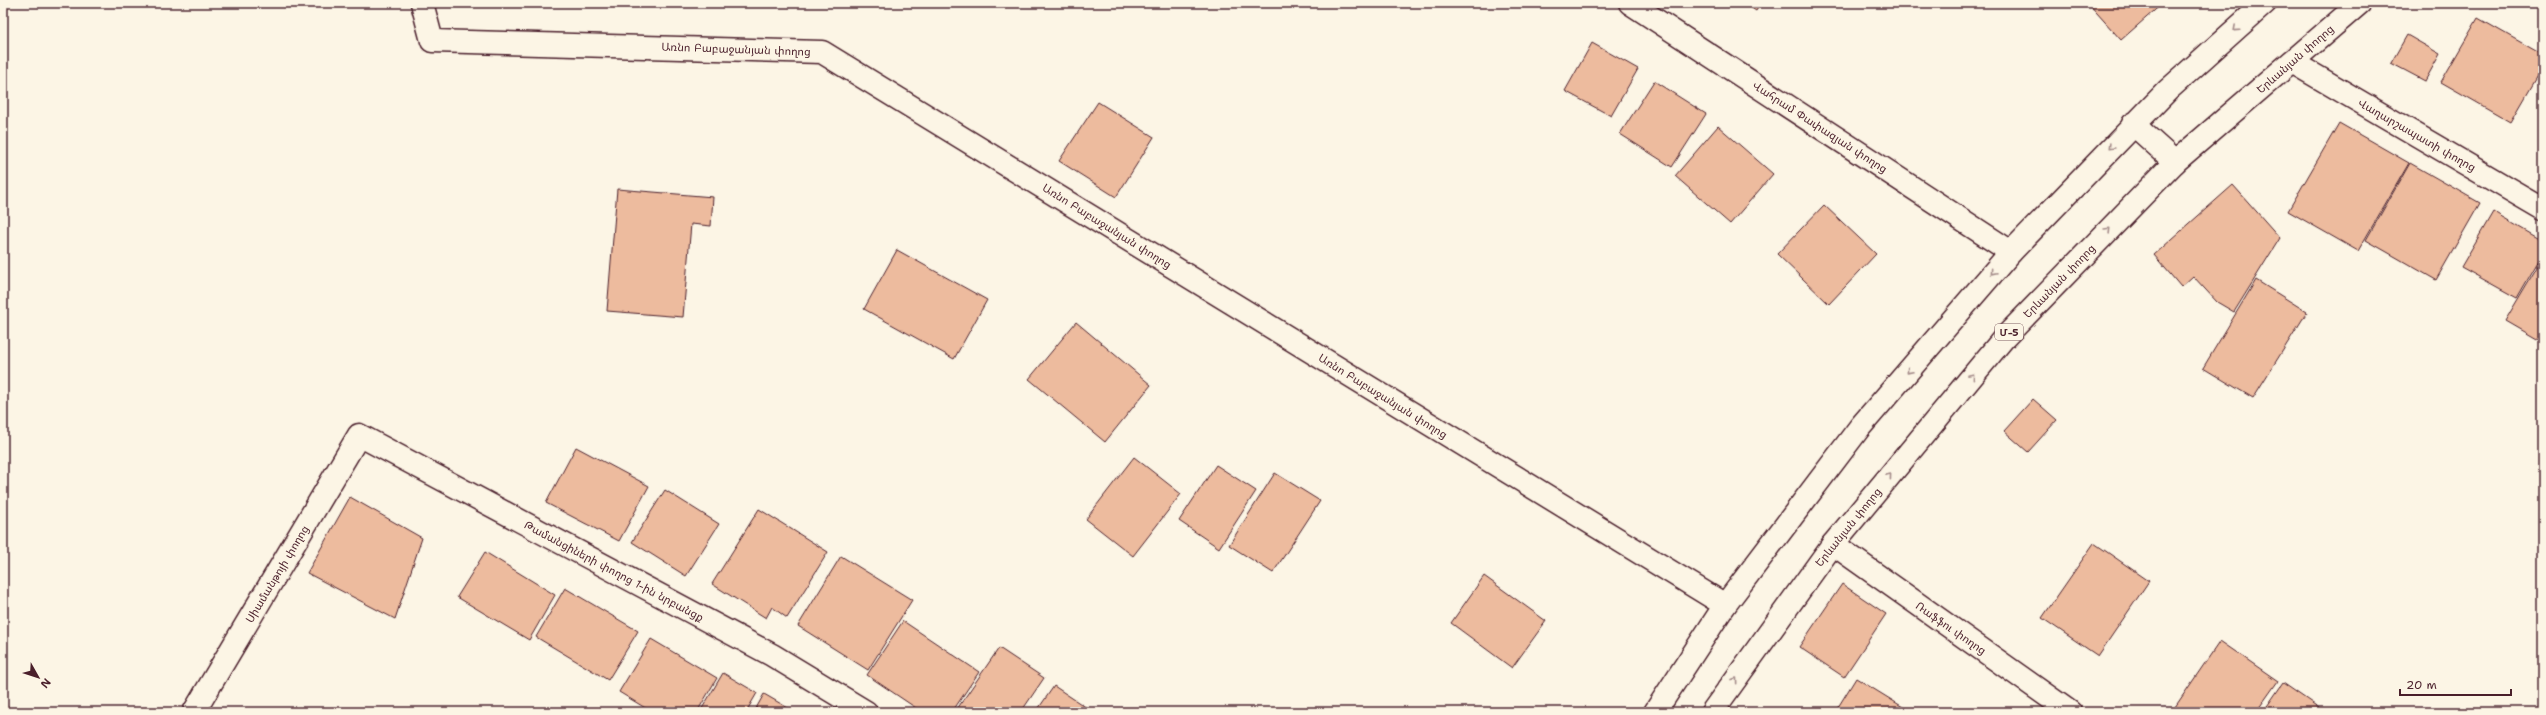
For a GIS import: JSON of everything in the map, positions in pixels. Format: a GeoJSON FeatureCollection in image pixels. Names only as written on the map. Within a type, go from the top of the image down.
{"type":"FeatureCollection","features":[{"type":"Feature","properties":{"kind":"main road","name":"Առնո Բաբաջանյան փողոց"},"geometry":{"type":"LineString","coordinates":[[422,3],[432,41],[822,52],[1725,606]]}},
{"type":"Feature","properties":{"kind":"main road","name":"Վահրամ Փափազյան փողոց"},"geometry":{"type":"LineString","coordinates":[[1630,3],[2011,252]]}},
{"type":"Feature","properties":{"kind":"main road"},"geometry":{"type":"LineString","coordinates":[[1655,712],[1725,606],[1860,427],[2011,252],[2133,124],[2265,3]]}},
{"type":"Feature","properties":{"kind":"main road","name":"Երևանյան փողոց"},"geometry":{"type":"LineString","coordinates":[[1712,712],[1833,544],[2004,338],[2175,162],[2360,3]]}},
{"type":"Feature","properties":{"kind":"main road","name":"Վաղարշապատի փողոց"},"geometry":{"type":"LineString","coordinates":[[2292,62],[2543,209]]}},
{"type":"Feature","properties":{"kind":"main road"},"geometry":{"type":"LineString","coordinates":[[2133,124],[2175,162]]}},
{"type":"Feature","properties":{"kind":"main road","name":"Սիամանթոյի փողոց"},"geometry":{"type":"LineString","coordinates":[[194,712],[359,435]]}},
{"type":"Feature","properties":{"kind":"main road","name":"Թամանցիների փողոց 1-ին նրբանցք"},"geometry":{"type":"LineString","coordinates":[[359,435],[772,655],[866,712]]}},
{"type":"Feature","properties":{"kind":"main road","name":"Ռաֆֆու փողոց"},"geometry":{"type":"LineString","coordinates":[[1833,544],[2070,712]]}},
{"type":"Feature","properties":{"kind":"building"},"geometry":{"type":"Polygon","coordinates":[[[1744,3],[1761,3],[1756,11],[1744,3]]]}},
{"type":"Feature","properties":{"kind":"building"},"geometry":{"type":"Polygon","coordinates":[[[2088,3],[2163,3],[2121,40],[2088,3]]]}},
{"type":"Feature","properties":{"kind":"building"},"geometry":{"type":"Polygon","coordinates":[[[2478,18],[2543,55],[2543,67],[2511,122],[2441,82],[2478,18]]]}},
{"type":"Feature","properties":{"kind":"building"},"geometry":{"type":"Polygon","coordinates":[[[2407,35],[2440,54],[2425,81],[2391,63],[2407,35]]]}},
{"type":"Feature","properties":{"kind":"building"},"geometry":{"type":"Polygon","coordinates":[[[1592,43],[1638,69],[1611,116],[1565,91],[1592,43]]]}},
{"type":"Feature","properties":{"kind":"building"},"geometry":{"type":"Polygon","coordinates":[[[1654,81],[1706,114],[1672,167],[1620,134],[1654,81]]]}},
{"type":"Feature","properties":{"kind":"building"},"geometry":{"type":"Polygon","coordinates":[[[1098,102],[1154,137],[1116,197],[1059,161],[1098,102]]]}},
{"type":"Feature","properties":{"kind":"building"},"geometry":{"type":"Polygon","coordinates":[[[2339,123],[2409,163],[2358,251],[2288,211],[2339,123]]]}},
{"type":"Feature","properties":{"kind":"building"},"geometry":{"type":"Polygon","coordinates":[[[1718,126],[1773,174],[1730,224],[1675,176],[1718,126]]]}},
{"type":"Feature","properties":{"kind":"building"},"geometry":{"type":"Polygon","coordinates":[[[2410,163],[2480,203],[2436,280],[2366,240],[2410,163]]]}},
{"type":"Feature","properties":{"kind":"building"},"geometry":{"type":"Polygon","coordinates":[[[2233,185],[2280,238],[2234,312],[2217,302],[2193,276],[2181,287],[2154,255],[2233,185]]]}},
{"type":"Feature","properties":{"kind":"building"},"geometry":{"type":"Polygon","coordinates":[[[617,189],[713,197],[711,226],[691,224],[683,317],[607,311],[617,189]]]}},
{"type":"Feature","properties":{"kind":"building"},"geometry":{"type":"Polygon","coordinates":[[[1824,205],[1876,254],[1829,304],[1777,254],[1824,205]]]}},
{"type":"Feature","properties":{"kind":"building"},"geometry":{"type":"Polygon","coordinates":[[[2493,212],[2543,241],[2543,253],[2517,298],[2461,267],[2493,212]]]}},
{"type":"Feature","properties":{"kind":"building"},"geometry":{"type":"Polygon","coordinates":[[[897,250],[987,300],[954,359],[864,309],[897,250]]]}},
{"type":"Feature","properties":{"kind":"building"},"geometry":{"type":"Polygon","coordinates":[[[2543,257],[2543,343],[2505,321],[2543,257]]]}},
{"type":"Feature","properties":{"kind":"building"},"geometry":{"type":"Polygon","coordinates":[[[2256,280],[2307,312],[2253,398],[2203,368],[2256,280]]]}},
{"type":"Feature","properties":{"kind":"building"},"geometry":{"type":"Polygon","coordinates":[[[1076,322],[1151,385],[1105,442],[1029,379],[1076,322]]]}},
{"type":"Feature","properties":{"kind":"building"},"geometry":{"type":"Polygon","coordinates":[[[2033,399],[2057,420],[2028,452],[2004,431],[2033,399]]]}},
{"type":"Feature","properties":{"kind":"building"},"geometry":{"type":"Polygon","coordinates":[[[576,447],[649,486],[619,541],[546,503],[576,447]]]}},
{"type":"Feature","properties":{"kind":"building"},"geometry":{"type":"Polygon","coordinates":[[[1134,457],[1181,494],[1133,556],[1086,519],[1134,457]]]}},
{"type":"Feature","properties":{"kind":"building"},"geometry":{"type":"Polygon","coordinates":[[[1216,465],[1256,491],[1219,548],[1179,521],[1216,465]]]}},
{"type":"Feature","properties":{"kind":"building"},"geometry":{"type":"Polygon","coordinates":[[[1275,473],[1320,501],[1273,573],[1229,545],[1275,473]]]}},
{"type":"Feature","properties":{"kind":"building"},"geometry":{"type":"Polygon","coordinates":[[[665,490],[719,524],[686,576],[632,542],[665,490]]]}},
{"type":"Feature","properties":{"kind":"building"},"geometry":{"type":"Polygon","coordinates":[[[350,497],[422,538],[395,619],[307,573],[350,497]]]}},
{"type":"Feature","properties":{"kind":"building"},"geometry":{"type":"Polygon","coordinates":[[[759,509],[828,552],[787,618],[772,607],[766,618],[712,584],[759,509]]]}},
{"type":"Feature","properties":{"kind":"building"},"geometry":{"type":"Polygon","coordinates":[[[2094,543],[2149,581],[2098,656],[2042,618],[2094,543]]]}},
{"type":"Feature","properties":{"kind":"building"},"geometry":{"type":"Polygon","coordinates":[[[485,552],[555,595],[529,640],[457,597],[485,552]]]}},
{"type":"Feature","properties":{"kind":"building"},"geometry":{"type":"Polygon","coordinates":[[[841,556],[912,600],[868,670],[798,626],[841,556]]]}},
{"type":"Feature","properties":{"kind":"building"},"geometry":{"type":"Polygon","coordinates":[[[1484,576],[1546,621],[1512,668],[1451,623],[1484,576]]]}},
{"type":"Feature","properties":{"kind":"building"},"geometry":{"type":"Polygon","coordinates":[[[1842,584],[1886,614],[1844,677],[1799,647],[1842,584]]]}},
{"type":"Feature","properties":{"kind":"building"},"geometry":{"type":"Polygon","coordinates":[[[565,588],[638,631],[608,680],[536,637],[565,588]]]}},
{"type":"Feature","properties":{"kind":"building"},"geometry":{"type":"Polygon","coordinates":[[[903,621],[979,672],[952,712],[922,712],[867,675],[903,621]]]}},
{"type":"Feature","properties":{"kind":"building"},"geometry":{"type":"Polygon","coordinates":[[[651,639],[717,678],[697,712],[652,712],[619,692],[651,639]]]}},
{"type":"Feature","properties":{"kind":"building"},"geometry":{"type":"Polygon","coordinates":[[[2220,641],[2278,681],[2256,712],[2183,712],[2175,707],[2220,641]]]}},
{"type":"Feature","properties":{"kind":"building"},"geometry":{"type":"Polygon","coordinates":[[[999,648],[1044,678],[1021,712],[955,712],[999,648]]]}},
{"type":"Feature","properties":{"kind":"building"},"geometry":{"type":"Polygon","coordinates":[[[723,673],[757,693],[746,712],[700,712],[723,673]]]}},
{"type":"Feature","properties":{"kind":"building"},"geometry":{"type":"Polygon","coordinates":[[[1856,678],[1911,712],[1835,712],[1856,678]]]}},
{"type":"Feature","properties":{"kind":"building"},"geometry":{"type":"Polygon","coordinates":[[[2283,683],[2325,712],[2263,712],[2283,683]]]}},
{"type":"Feature","properties":{"kind":"building"},"geometry":{"type":"Polygon","coordinates":[[[1054,686],[1093,712],[1036,712],[1054,686]]]}},
{"type":"Feature","properties":{"kind":"building"},"geometry":{"type":"Polygon","coordinates":[[[764,694],[795,712],[754,712],[764,694]]]}}]}
